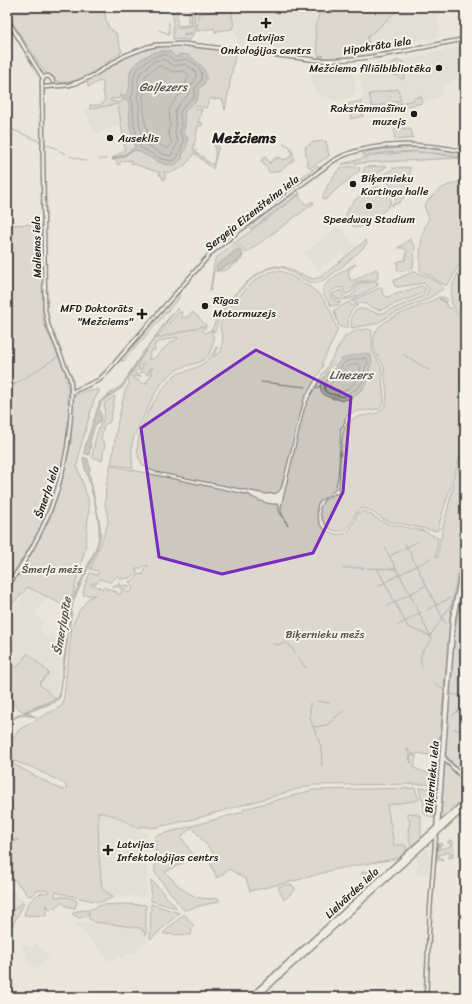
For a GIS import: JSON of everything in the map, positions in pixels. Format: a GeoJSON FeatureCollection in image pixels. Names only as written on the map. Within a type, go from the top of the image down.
{"type":"FeatureCollection","features":[{"type":"Feature","properties":{"kind":"main road","name":"Biķernieku iela"},"geometry":{"type":"LineString","coordinates":[[436,833],[453,618],[465,559]]}},
{"type":"Feature","properties":{"kind":"main road","name":"Lielvārdes iela"},"geometry":{"type":"LineString","coordinates":[[254,997],[413,852],[465,802]]}},
{"type":"Feature","properties":{"kind":"main road","name":"Lielvārdes iela"},"geometry":{"type":"LineString","coordinates":[[413,852],[465,807]]}},
{"type":"Feature","properties":{"kind":"street"},"geometry":{"type":"LineString","coordinates":[[7,19],[44,78]]}},
{"type":"Feature","properties":{"kind":"street","name":"Hipokrāta iela"},"geometry":{"type":"LineString","coordinates":[[44,78],[51,78],[52,84],[61,86],[69,85],[92,76],[124,56],[140,49],[156,45],[185,44],[316,60],[337,61],[361,59],[465,39]]}},
{"type":"Feature","properties":{"kind":"street","name":"Malienas iela"},"geometry":{"type":"LineString","coordinates":[[44,78],[42,84],[46,316],[70,378],[72,392]]}},
{"type":"Feature","properties":{"kind":"street"},"geometry":{"type":"LineString","coordinates":[[42,84],[45,87],[52,84]]}},
{"type":"Feature","properties":{"kind":"street","name":"Malienas iela"},"geometry":{"type":"LineString","coordinates":[[43,96],[45,87]]}},
{"type":"Feature","properties":{"kind":"street","name":"Sergeja Eizenšteina iela"},"geometry":{"type":"LineString","coordinates":[[72,392],[96,381],[106,373],[155,316],[217,248],[333,161],[358,151],[406,145],[437,147],[465,152]]}},
{"type":"Feature","properties":{"kind":"street","name":"Šmerļa iela"},"geometry":{"type":"LineString","coordinates":[[7,587],[30,550],[48,516],[59,487],[68,447],[72,392]]}},
{"type":"Feature","properties":{"kind":"street"},"geometry":{"type":"LineString","coordinates":[[443,756],[465,780]]}},
{"type":"Feature","properties":{"kind":"street","name":"Biķernieku iela"},"geometry":{"type":"LineString","coordinates":[[426,997],[430,909],[436,833]]}},
{"type":"Feature","properties":{"kind":"highlighted area"},"geometry":{"type":"Polygon","coordinates":[[[256,350],[351,397],[343,492],[313,553],[222,574],[159,557],[141,428],[256,350]]]}},
{"type":"Feature","properties":{"kind":"shaded area"},"geometry":{"type":"Polygon","coordinates":[[[195,7],[314,7],[318,52],[239,45],[234,29],[226,29],[216,33],[214,28],[195,30],[195,7]]]}},
{"type":"Feature","properties":{"kind":"shaded area"},"geometry":{"type":"Polygon","coordinates":[[[389,7],[444,7],[445,12],[437,16],[440,31],[437,31],[438,37],[370,48],[366,33],[389,7]]]}},
{"type":"Feature","properties":{"kind":"shaded area"},"geometry":{"type":"Polygon","coordinates":[[[465,46],[465,70],[451,82],[441,85],[443,94],[433,100],[380,111],[364,107],[361,94],[363,93],[359,70],[361,66],[465,46]]]}},
{"type":"Feature","properties":{"kind":"shaded area"},"geometry":{"type":"Polygon","coordinates":[[[309,67],[351,67],[356,91],[352,97],[334,100],[314,92],[316,88],[311,82],[309,67]]]}},
{"type":"Feature","properties":{"kind":"shaded area"},"geometry":{"type":"Polygon","coordinates":[[[118,104],[121,124],[95,134],[85,110],[118,104]]]}},
{"type":"Feature","properties":{"kind":"shaded area"},"geometry":{"type":"Polygon","coordinates":[[[337,227],[344,231],[343,232],[355,245],[355,248],[345,256],[341,253],[318,270],[304,253],[337,227]]]}},
{"type":"Feature","properties":{"kind":"shaded area"},"geometry":{"type":"Polygon","coordinates":[[[31,588],[40,596],[41,595],[47,598],[35,613],[44,622],[39,629],[48,637],[52,633],[56,637],[56,642],[63,644],[56,699],[36,706],[21,706],[12,708],[7,703],[7,639],[11,637],[7,633],[7,615],[31,588]]]}},
{"type":"Feature","properties":{"kind":"shaded area","name":"Latvijas Infektoloģijas centrs"},"geometry":{"type":"Polygon","coordinates":[[[69,793],[147,833],[147,896],[81,897],[69,793]]]}},
{"type":"Feature","properties":{"kind":"shaded area"},"geometry":{"type":"Polygon","coordinates":[[[419,800],[421,809],[420,839],[407,851],[355,841],[385,804],[419,800]]]}},
{"type":"Feature","properties":{"kind":"shaded area"},"geometry":{"type":"Polygon","coordinates":[[[424,848],[430,850],[428,875],[415,873],[419,863],[414,857],[424,848]]]}},
{"type":"Feature","properties":{"kind":"shaded area"},"geometry":{"type":"Polygon","coordinates":[[[7,885],[20,899],[21,898],[24,901],[21,904],[7,934],[7,885]]]}},
{"type":"Feature","properties":{"kind":"shaded area"},"geometry":{"type":"Polygon","coordinates":[[[78,922],[147,926],[147,942],[138,946],[138,950],[133,955],[130,952],[122,959],[118,955],[110,962],[84,932],[75,926],[78,922]]]}},
{"type":"Feature","properties":{"kind":"shaded area"},"geometry":{"type":"Polygon","coordinates":[[[37,942],[49,956],[36,970],[26,960],[26,953],[21,949],[25,944],[32,948],[37,942]]]}},
{"type":"Feature","properties":{"kind":"green space"},"geometry":{"type":"Polygon","coordinates":[[[7,7],[103,7],[109,28],[116,33],[122,52],[84,77],[75,81],[58,82],[45,72],[7,15],[7,7]]]}},
{"type":"Feature","properties":{"kind":"green space"},"geometry":{"type":"Polygon","coordinates":[[[171,7],[179,7],[179,10],[177,10],[177,26],[188,25],[188,12],[191,12],[191,7],[195,7],[194,32],[190,40],[173,39],[173,13],[166,8],[171,9],[171,7]]]}},
{"type":"Feature","properties":{"kind":"green space"},"geometry":{"type":"Polygon","coordinates":[[[321,7],[401,7],[367,38],[371,48],[408,42],[402,46],[380,51],[387,51],[372,56],[320,58],[318,56],[324,56],[318,55],[315,28],[321,7]]]}},
{"type":"Feature","properties":{"kind":"green space"},"geometry":{"type":"Polygon","coordinates":[[[231,8],[234,26],[232,29],[216,31],[216,33],[214,28],[197,31],[198,14],[231,8]]]}},
{"type":"Feature","properties":{"kind":"green space"},"geometry":{"type":"Polygon","coordinates":[[[169,46],[189,46],[234,52],[235,55],[225,110],[223,100],[214,100],[214,98],[209,100],[206,108],[195,106],[195,109],[202,109],[198,123],[201,122],[203,125],[198,126],[193,150],[196,150],[195,152],[202,157],[203,156],[203,158],[212,165],[215,155],[214,145],[219,144],[213,169],[194,153],[181,168],[172,172],[163,172],[165,174],[165,179],[163,180],[162,176],[159,175],[160,173],[131,163],[131,160],[121,161],[119,165],[117,164],[116,160],[112,160],[123,157],[136,150],[166,165],[182,155],[188,138],[183,133],[185,125],[184,113],[188,107],[197,100],[199,89],[204,84],[206,79],[194,60],[186,55],[176,57],[170,51],[159,51],[147,56],[133,66],[130,73],[129,92],[124,96],[120,95],[121,98],[111,99],[110,101],[122,103],[122,99],[129,102],[130,126],[136,148],[123,155],[112,158],[125,150],[118,104],[90,109],[90,105],[101,105],[105,100],[103,81],[88,87],[87,80],[135,54],[145,50],[169,46]]]}},
{"type":"Feature","properties":{"kind":"green space"},"geometry":{"type":"Polygon","coordinates":[[[399,60],[403,62],[405,75],[403,80],[394,75],[394,66],[392,63],[399,60]]]}},
{"type":"Feature","properties":{"kind":"green space"},"geometry":{"type":"Polygon","coordinates":[[[398,89],[401,100],[372,107],[369,94],[398,89]]]}},
{"type":"Feature","properties":{"kind":"green space"},"geometry":{"type":"Polygon","coordinates":[[[421,96],[423,103],[380,111],[372,109],[414,100],[414,98],[421,96]]]}},
{"type":"Feature","properties":{"kind":"green space"},"geometry":{"type":"Polygon","coordinates":[[[361,101],[363,116],[351,119],[348,104],[361,101]]]}},
{"type":"Feature","properties":{"kind":"green space"},"geometry":{"type":"Polygon","coordinates":[[[409,127],[413,138],[395,140],[394,130],[407,128],[409,130],[409,127]]]}},
{"type":"Feature","properties":{"kind":"green space"},"geometry":{"type":"Polygon","coordinates":[[[326,141],[329,156],[310,168],[308,166],[305,147],[313,142],[326,141]]]}},
{"type":"Feature","properties":{"kind":"green space"},"geometry":{"type":"Polygon","coordinates":[[[283,144],[288,145],[292,149],[294,160],[281,170],[270,173],[261,160],[265,157],[270,164],[270,162],[275,158],[277,160],[276,158],[278,157],[283,160],[289,158],[291,151],[283,144]]]}},
{"type":"Feature","properties":{"kind":"green space"},"geometry":{"type":"Polygon","coordinates":[[[402,148],[442,150],[465,155],[465,158],[414,152],[390,152],[364,156],[362,154],[372,151],[402,148]]]}},
{"type":"Feature","properties":{"kind":"green space"},"geometry":{"type":"Polygon","coordinates":[[[412,152],[431,153],[459,158],[342,164],[375,155],[412,152]]]}},
{"type":"Feature","properties":{"kind":"green space"},"geometry":{"type":"Polygon","coordinates":[[[317,166],[319,168],[315,172],[281,195],[280,193],[317,166]]]}},
{"type":"Feature","properties":{"kind":"green space"},"geometry":{"type":"Polygon","coordinates":[[[387,166],[369,180],[363,173],[365,167],[387,166]]]}},
{"type":"Feature","properties":{"kind":"green space"},"geometry":{"type":"Polygon","coordinates":[[[345,167],[360,168],[359,171],[325,200],[323,199],[327,187],[338,170],[345,167]]]}},
{"type":"Feature","properties":{"kind":"green space"},"geometry":{"type":"Polygon","coordinates":[[[410,167],[409,191],[400,202],[391,206],[396,200],[395,197],[397,194],[389,183],[378,180],[378,178],[394,168],[410,167]]]}},
{"type":"Feature","properties":{"kind":"green space"},"geometry":{"type":"Polygon","coordinates":[[[465,181],[465,253],[451,280],[445,285],[420,270],[420,250],[422,237],[429,218],[424,206],[437,192],[452,184],[465,181]]]}},
{"type":"Feature","properties":{"kind":"green space","name":"Speedway Stadium"},"geometry":{"type":"Polygon","coordinates":[[[374,187],[381,187],[389,193],[391,196],[390,204],[379,215],[366,224],[357,227],[353,226],[346,217],[349,208],[360,195],[374,187]]]}},
{"type":"Feature","properties":{"kind":"green space"},"geometry":{"type":"Polygon","coordinates":[[[296,191],[300,193],[251,229],[249,226],[296,191]]]}},
{"type":"Feature","properties":{"kind":"green space"},"geometry":{"type":"Polygon","coordinates":[[[300,194],[299,196],[306,205],[313,201],[314,203],[246,253],[237,241],[300,194]]]}},
{"type":"Feature","properties":{"kind":"green space","name":"Šmerļa mežs"},"geometry":{"type":"Polygon","coordinates":[[[42,224],[43,322],[66,373],[65,377],[68,387],[68,404],[70,399],[67,448],[57,485],[44,520],[32,543],[7,583],[7,225],[42,224]]]}},
{"type":"Feature","properties":{"kind":"green space"},"geometry":{"type":"Polygon","coordinates":[[[410,239],[415,247],[413,267],[409,270],[398,271],[397,262],[405,260],[407,251],[404,248],[398,248],[410,239]]]}},
{"type":"Feature","properties":{"kind":"green space"},"geometry":{"type":"Polygon","coordinates":[[[366,240],[367,244],[363,248],[327,278],[317,283],[312,283],[299,277],[300,274],[313,279],[321,277],[366,240]]]}},
{"type":"Feature","properties":{"kind":"green space"},"geometry":{"type":"Polygon","coordinates":[[[235,242],[243,253],[242,259],[225,271],[214,271],[210,291],[215,259],[235,242]]]}},
{"type":"Feature","properties":{"kind":"green space"},"geometry":{"type":"Polygon","coordinates":[[[465,260],[465,321],[453,307],[454,305],[452,304],[451,292],[454,281],[465,260]]]}},
{"type":"Feature","properties":{"kind":"green space"},"geometry":{"type":"Polygon","coordinates":[[[356,264],[349,270],[348,274],[350,280],[355,280],[376,269],[378,271],[378,278],[376,280],[355,283],[353,291],[347,294],[345,294],[343,288],[335,289],[330,294],[332,299],[341,303],[331,306],[323,289],[328,282],[356,264]]]}},
{"type":"Feature","properties":{"kind":"green space"},"geometry":{"type":"Polygon","coordinates":[[[276,266],[285,267],[299,274],[297,276],[290,271],[277,267],[269,268],[276,266]]]}},
{"type":"Feature","properties":{"kind":"green space"},"geometry":{"type":"Polygon","coordinates":[[[269,268],[244,286],[230,302],[224,310],[215,331],[213,332],[212,329],[224,306],[237,291],[253,277],[269,268]]]}},
{"type":"Feature","properties":{"kind":"green space"},"geometry":{"type":"Polygon","coordinates":[[[273,271],[288,274],[316,291],[327,304],[338,330],[336,331],[336,334],[322,363],[323,366],[304,399],[281,489],[277,493],[266,494],[156,472],[146,468],[139,458],[137,447],[144,420],[151,407],[175,375],[203,363],[211,357],[216,347],[218,348],[213,357],[222,351],[223,336],[220,327],[224,316],[240,295],[262,276],[273,271]]]}},
{"type":"Feature","properties":{"kind":"green space"},"geometry":{"type":"Polygon","coordinates":[[[412,272],[425,275],[444,288],[428,299],[393,314],[375,324],[351,328],[352,315],[358,309],[383,313],[426,295],[429,290],[424,283],[397,287],[395,286],[393,281],[412,272]]]}},
{"type":"Feature","properties":{"kind":"green space"},"geometry":{"type":"Polygon","coordinates":[[[378,282],[377,286],[348,299],[337,299],[333,295],[341,290],[343,296],[347,298],[355,293],[357,285],[360,283],[378,282]]]}},
{"type":"Feature","properties":{"kind":"green space"},"geometry":{"type":"Polygon","coordinates":[[[421,286],[425,288],[425,292],[380,310],[351,301],[382,287],[382,293],[387,297],[421,286]]]}},
{"type":"Feature","properties":{"kind":"green space"},"geometry":{"type":"Polygon","coordinates":[[[179,293],[179,298],[124,361],[121,361],[121,359],[179,293]]]}},
{"type":"Feature","properties":{"kind":"green space"},"geometry":{"type":"Polygon","coordinates":[[[439,297],[444,297],[448,300],[446,302],[439,299],[445,302],[448,308],[450,307],[465,324],[465,441],[440,521],[439,529],[436,531],[388,521],[363,508],[355,514],[346,529],[340,531],[333,530],[326,526],[322,520],[320,508],[324,500],[336,493],[338,495],[340,492],[338,491],[341,444],[346,425],[350,420],[356,417],[379,412],[384,408],[387,398],[385,368],[374,349],[374,336],[378,328],[383,323],[439,297]]]}},
{"type":"Feature","properties":{"kind":"green space"},"geometry":{"type":"Polygon","coordinates":[[[349,302],[352,306],[358,305],[349,315],[348,328],[344,328],[339,326],[334,310],[349,302]]]}},
{"type":"Feature","properties":{"kind":"green space","name":"Biķernieku mežs"},"geometry":{"type":"Polygon","coordinates":[[[179,312],[182,312],[181,317],[184,317],[193,312],[206,325],[206,327],[202,330],[205,333],[211,330],[214,338],[212,348],[204,359],[173,372],[157,390],[133,438],[133,468],[113,464],[113,466],[250,495],[264,502],[279,504],[279,511],[288,526],[281,512],[281,507],[304,410],[309,398],[321,378],[316,388],[320,385],[321,391],[333,399],[349,399],[363,389],[366,384],[369,373],[369,356],[350,356],[341,360],[336,366],[333,364],[324,373],[345,336],[358,330],[369,329],[372,331],[372,349],[381,367],[384,399],[379,410],[357,411],[345,418],[342,428],[340,428],[339,470],[337,484],[333,492],[319,502],[318,505],[318,519],[322,527],[332,533],[344,534],[351,528],[358,513],[365,511],[389,524],[424,531],[438,538],[436,557],[438,557],[440,538],[442,538],[441,535],[454,484],[465,450],[465,538],[452,601],[438,757],[418,753],[416,755],[410,753],[407,749],[411,763],[410,755],[416,756],[414,768],[437,777],[437,784],[312,785],[194,819],[153,828],[142,826],[138,828],[115,816],[98,812],[99,857],[102,889],[114,897],[101,902],[56,892],[55,897],[66,897],[77,901],[75,908],[66,906],[62,902],[52,908],[47,908],[48,905],[46,904],[46,916],[24,915],[29,903],[35,896],[48,893],[49,891],[35,891],[32,895],[28,896],[7,873],[7,845],[10,845],[10,847],[19,839],[7,842],[7,744],[20,729],[63,705],[72,627],[79,611],[89,598],[95,595],[83,595],[90,573],[98,575],[98,571],[90,569],[108,523],[105,505],[106,488],[118,421],[125,391],[129,384],[128,375],[143,352],[179,312]],[[177,337],[161,341],[154,345],[155,350],[151,351],[148,359],[152,360],[170,343],[178,339],[177,337]],[[143,363],[137,367],[140,369],[135,372],[135,374],[141,376],[132,377],[144,384],[147,383],[153,373],[151,374],[150,372],[153,367],[149,369],[148,375],[144,372],[141,373],[140,371],[143,367],[141,366],[145,364],[143,363]],[[149,566],[136,568],[137,573],[130,578],[120,579],[118,576],[110,582],[100,579],[97,583],[92,583],[91,585],[95,585],[98,588],[100,586],[102,589],[105,587],[113,592],[116,591],[117,594],[119,594],[121,593],[122,589],[117,586],[112,589],[113,586],[119,583],[120,586],[128,585],[129,588],[125,589],[125,593],[130,592],[133,589],[129,581],[132,581],[139,574],[143,575],[145,569],[149,566]],[[13,761],[13,764],[62,790],[67,787],[63,783],[29,766],[13,761]]]}},
{"type":"Feature","properties":{"kind":"green space","name":"Šmerļa mežs"},"geometry":{"type":"Polygon","coordinates":[[[99,389],[99,392],[94,400],[80,449],[77,466],[88,499],[89,509],[85,549],[68,612],[64,609],[63,605],[28,587],[7,610],[7,592],[26,564],[50,518],[60,489],[71,442],[73,399],[76,395],[88,390],[92,391],[99,389]]]}},
{"type":"Feature","properties":{"kind":"green space"},"geometry":{"type":"Polygon","coordinates":[[[115,396],[110,422],[104,425],[101,438],[105,444],[102,461],[92,457],[95,442],[104,417],[104,403],[115,396]]]}},
{"type":"Feature","properties":{"kind":"green space"},"geometry":{"type":"Polygon","coordinates":[[[465,577],[465,777],[445,754],[455,629],[465,577]]]}},
{"type":"Feature","properties":{"kind":"green space"},"geometry":{"type":"Polygon","coordinates":[[[28,653],[49,673],[39,684],[56,699],[23,712],[7,698],[7,660],[16,668],[28,653]]]}},
{"type":"Feature","properties":{"kind":"green space"},"geometry":{"type":"Polygon","coordinates":[[[446,763],[465,784],[465,798],[439,822],[444,764],[446,763]]]}},
{"type":"Feature","properties":{"kind":"green space"},"geometry":{"type":"Polygon","coordinates":[[[435,787],[434,818],[424,814],[423,799],[421,799],[419,788],[435,787]]]}},
{"type":"Feature","properties":{"kind":"green space"},"geometry":{"type":"Polygon","coordinates":[[[415,788],[419,800],[387,805],[394,845],[405,845],[407,850],[410,849],[400,858],[336,869],[298,880],[250,891],[246,879],[229,869],[217,878],[209,860],[214,854],[192,827],[181,837],[192,853],[183,863],[165,872],[188,893],[201,898],[218,898],[220,901],[184,910],[155,873],[155,836],[243,812],[244,809],[313,790],[415,788]]]}},
{"type":"Feature","properties":{"kind":"green space"},"geometry":{"type":"Polygon","coordinates":[[[407,813],[418,814],[418,816],[421,817],[421,839],[413,846],[410,843],[408,827],[410,826],[407,813]]]}},
{"type":"Feature","properties":{"kind":"green space"},"geometry":{"type":"Polygon","coordinates":[[[452,840],[453,857],[449,858],[451,855],[449,852],[439,855],[439,858],[442,858],[443,860],[437,861],[438,844],[441,843],[442,845],[439,846],[440,849],[451,846],[448,841],[452,840]]]}},
{"type":"Feature","properties":{"kind":"green space"},"geometry":{"type":"Polygon","coordinates":[[[378,871],[382,874],[365,890],[364,888],[369,883],[361,873],[378,871]]]}},
{"type":"Feature","properties":{"kind":"green space"},"geometry":{"type":"Polygon","coordinates":[[[151,880],[177,908],[151,901],[151,880]]]}},
{"type":"Feature","properties":{"kind":"green space"},"geometry":{"type":"Polygon","coordinates":[[[291,884],[295,890],[284,900],[278,887],[291,884]]]}},
{"type":"Feature","properties":{"kind":"green space"},"geometry":{"type":"Polygon","coordinates":[[[23,902],[24,904],[7,935],[8,908],[12,911],[23,902]]]}},
{"type":"Feature","properties":{"kind":"green space"},"geometry":{"type":"Polygon","coordinates":[[[151,904],[179,913],[150,939],[151,904]]]}},
{"type":"Feature","properties":{"kind":"green space"},"geometry":{"type":"Polygon","coordinates":[[[102,905],[146,905],[146,935],[141,928],[95,922],[89,919],[89,912],[86,917],[79,918],[72,914],[77,911],[89,910],[102,905]]]}},
{"type":"Feature","properties":{"kind":"green space"},"geometry":{"type":"Polygon","coordinates":[[[184,914],[193,925],[191,935],[164,934],[164,932],[184,914]]]}},
{"type":"Feature","properties":{"kind":"water","name":"Gaiļezers"},"geometry":{"type":"Polygon","coordinates":[[[158,51],[170,52],[176,57],[178,57],[179,54],[188,55],[202,66],[206,74],[206,79],[198,91],[197,98],[184,113],[185,125],[183,133],[188,141],[182,155],[183,158],[175,165],[164,164],[136,150],[122,157],[112,159],[135,148],[130,126],[129,102],[122,97],[126,94],[129,88],[130,73],[134,66],[140,61],[158,51]]]}},
{"type":"Feature","properties":{"kind":"water"},"geometry":{"type":"Polygon","coordinates":[[[238,249],[242,255],[239,260],[217,270],[216,266],[238,249]]]}},
{"type":"Feature","properties":{"kind":"water"},"geometry":{"type":"Polygon","coordinates":[[[178,308],[179,309],[158,333],[167,320],[178,308]]]}},
{"type":"Feature","properties":{"kind":"water"},"geometry":{"type":"Polygon","coordinates":[[[147,348],[122,388],[101,402],[99,410],[102,416],[100,422],[95,425],[90,441],[91,445],[89,455],[84,453],[100,401],[122,385],[147,348]]]}},
{"type":"Feature","properties":{"kind":"water","name":"Linezers"},"geometry":{"type":"Polygon","coordinates":[[[365,353],[371,356],[372,363],[369,369],[367,383],[363,389],[349,399],[340,401],[337,398],[326,396],[321,390],[320,386],[321,381],[328,372],[344,358],[365,353]]]}},
{"type":"Feature","properties":{"kind":"water"},"geometry":{"type":"Polygon","coordinates":[[[83,457],[88,459],[90,468],[89,472],[100,525],[101,535],[97,549],[73,602],[60,697],[55,702],[26,713],[37,717],[20,716],[15,718],[7,725],[7,723],[16,716],[58,698],[72,600],[97,545],[99,537],[97,512],[83,457]]]}},
{"type":"Feature","properties":{"kind":"waterway"},"geometry":{"type":"LineString","coordinates":[[179,28],[192,26],[192,7]]}},
{"type":"Feature","properties":{"kind":"waterway"},"geometry":{"type":"LineString","coordinates":[[159,30],[169,34],[169,22]]}},
{"type":"Feature","properties":{"kind":"waterway"},"geometry":{"type":"LineString","coordinates":[[191,33],[191,34],[183,36],[184,34],[191,33]]}},
{"type":"Feature","properties":{"kind":"waterway"},"geometry":{"type":"LineString","coordinates":[[7,127],[41,142]]}},
{"type":"Feature","properties":{"kind":"waterway"},"geometry":{"type":"LineString","coordinates":[[46,144],[57,149]]}},
{"type":"Feature","properties":{"kind":"waterway"},"geometry":{"type":"LineString","coordinates":[[60,151],[66,154]]}},
{"type":"Feature","properties":{"kind":"waterway"},"geometry":{"type":"LineString","coordinates":[[70,156],[86,161]]}},
{"type":"Feature","properties":{"kind":"waterway"},"geometry":{"type":"LineString","coordinates":[[99,159],[106,159]]}},
{"type":"Feature","properties":{"kind":"waterway"},"geometry":{"type":"LineString","coordinates":[[461,293],[465,295]]}},
{"type":"Feature","properties":{"kind":"waterway"},"geometry":{"type":"LineString","coordinates":[[154,339],[204,326]]}},
{"type":"Feature","properties":{"kind":"waterway"},"geometry":{"type":"LineString","coordinates":[[404,355],[429,370]]}},
{"type":"Feature","properties":{"kind":"waterway"},"geometry":{"type":"LineString","coordinates":[[7,385],[15,384],[59,356]]}},
{"type":"Feature","properties":{"kind":"waterway"},"geometry":{"type":"LineString","coordinates":[[261,382],[306,387]]}},
{"type":"Feature","properties":{"kind":"waterway"},"geometry":{"type":"LineString","coordinates":[[7,396],[15,384]]}},
{"type":"Feature","properties":{"kind":"waterway"},"geometry":{"type":"LineString","coordinates":[[390,556],[417,542]]}},
{"type":"Feature","properties":{"kind":"waterway"},"geometry":{"type":"LineString","coordinates":[[405,543],[445,623]]}},
{"type":"Feature","properties":{"kind":"waterway"},"geometry":{"type":"LineString","coordinates":[[385,548],[410,594],[432,640],[422,652],[420,659],[422,668]]}},
{"type":"Feature","properties":{"kind":"waterway"},"geometry":{"type":"LineString","coordinates":[[378,586],[431,558]]}},
{"type":"Feature","properties":{"kind":"waterway"},"geometry":{"type":"LineString","coordinates":[[343,568],[364,568]]}},
{"type":"Feature","properties":{"kind":"waterway"},"geometry":{"type":"LineString","coordinates":[[367,568],[396,569]]}},
{"type":"Feature","properties":{"kind":"waterway"},"geometry":{"type":"LineString","coordinates":[[377,568],[408,627],[430,636],[451,605]]}},
{"type":"Feature","properties":{"kind":"waterway"},"geometry":{"type":"LineString","coordinates":[[387,606],[425,586]]}},
{"type":"Feature","properties":{"kind":"waterway"},"geometry":{"type":"LineString","coordinates":[[427,610],[450,598]]}},
{"type":"Feature","properties":{"kind":"waterway"},"geometry":{"type":"LineString","coordinates":[[397,626],[422,612]]}},
{"type":"Feature","properties":{"kind":"waterway"},"geometry":{"type":"LineString","coordinates":[[273,644],[277,645],[286,643]]}},
{"type":"Feature","properties":{"kind":"waterway"},"geometry":{"type":"LineString","coordinates":[[288,643],[306,668]]}},
{"type":"Feature","properties":{"kind":"waterway"},"geometry":{"type":"LineString","coordinates":[[432,681],[444,690]]}},
{"type":"Feature","properties":{"kind":"waterway"},"geometry":{"type":"LineString","coordinates":[[451,694],[465,697]]}},
{"type":"Feature","properties":{"kind":"waterway"},"geometry":{"type":"LineString","coordinates":[[317,701],[329,703]]}},
{"type":"Feature","properties":{"kind":"waterway"},"geometry":{"type":"LineString","coordinates":[[310,703],[310,718],[321,747],[322,766]]}},
{"type":"Feature","properties":{"kind":"waterway"},"geometry":{"type":"LineString","coordinates":[[453,715],[465,706]]}},
{"type":"Feature","properties":{"kind":"waterway"},"geometry":{"type":"LineString","coordinates":[[314,727],[327,725],[343,711]]}},
{"type":"Feature","properties":{"kind":"waterway"},"geometry":{"type":"LineString","coordinates":[[454,729],[465,731]]}},
{"type":"Feature","properties":{"kind":"place","name":"Latvijas Onkoloģijas centrs"},"geometry":{"type":"Point","coordinates":[266,23]}},
{"type":"Feature","properties":{"kind":"place","name":"Mežciema filiālbibliotēka"},"geometry":{"type":"Point","coordinates":[439,68]}},
{"type":"Feature","properties":{"kind":"place","name":"Rakstāmmašīnu muzejs"},"geometry":{"type":"Point","coordinates":[414,114]}},
{"type":"Feature","properties":{"kind":"place","name":"Auseklis"},"geometry":{"type":"Point","coordinates":[110,138]}},
{"type":"Feature","properties":{"kind":"place","name":"Biķernieku Kartinga halle"},"geometry":{"type":"Point","coordinates":[353,184]}},
{"type":"Feature","properties":{"kind":"place","name":"Speedway Stadium"},"geometry":{"type":"Point","coordinates":[369,206]}},
{"type":"Feature","properties":{"kind":"place","name":"Rīgas Motormuzejs"},"geometry":{"type":"Point","coordinates":[205,306]}},
{"type":"Feature","properties":{"kind":"place","name":"MFD Doktorāts \"Mežciems\""},"geometry":{"type":"Point","coordinates":[142,314]}},
{"type":"Feature","properties":{"kind":"place","name":"Latvijas Infektoloģijas centrs"},"geometry":{"type":"Point","coordinates":[108,850]}},
{"type":"Feature","properties":{"kind":"district","name":"Mežciems"},"geometry":{"type":"Point","coordinates":[244,138]}},
{"type":"Feature","properties":{"kind":"water label","name":"Šmerļupīte"},"geometry":{"type":"Point","coordinates":[62,626]}}]}
